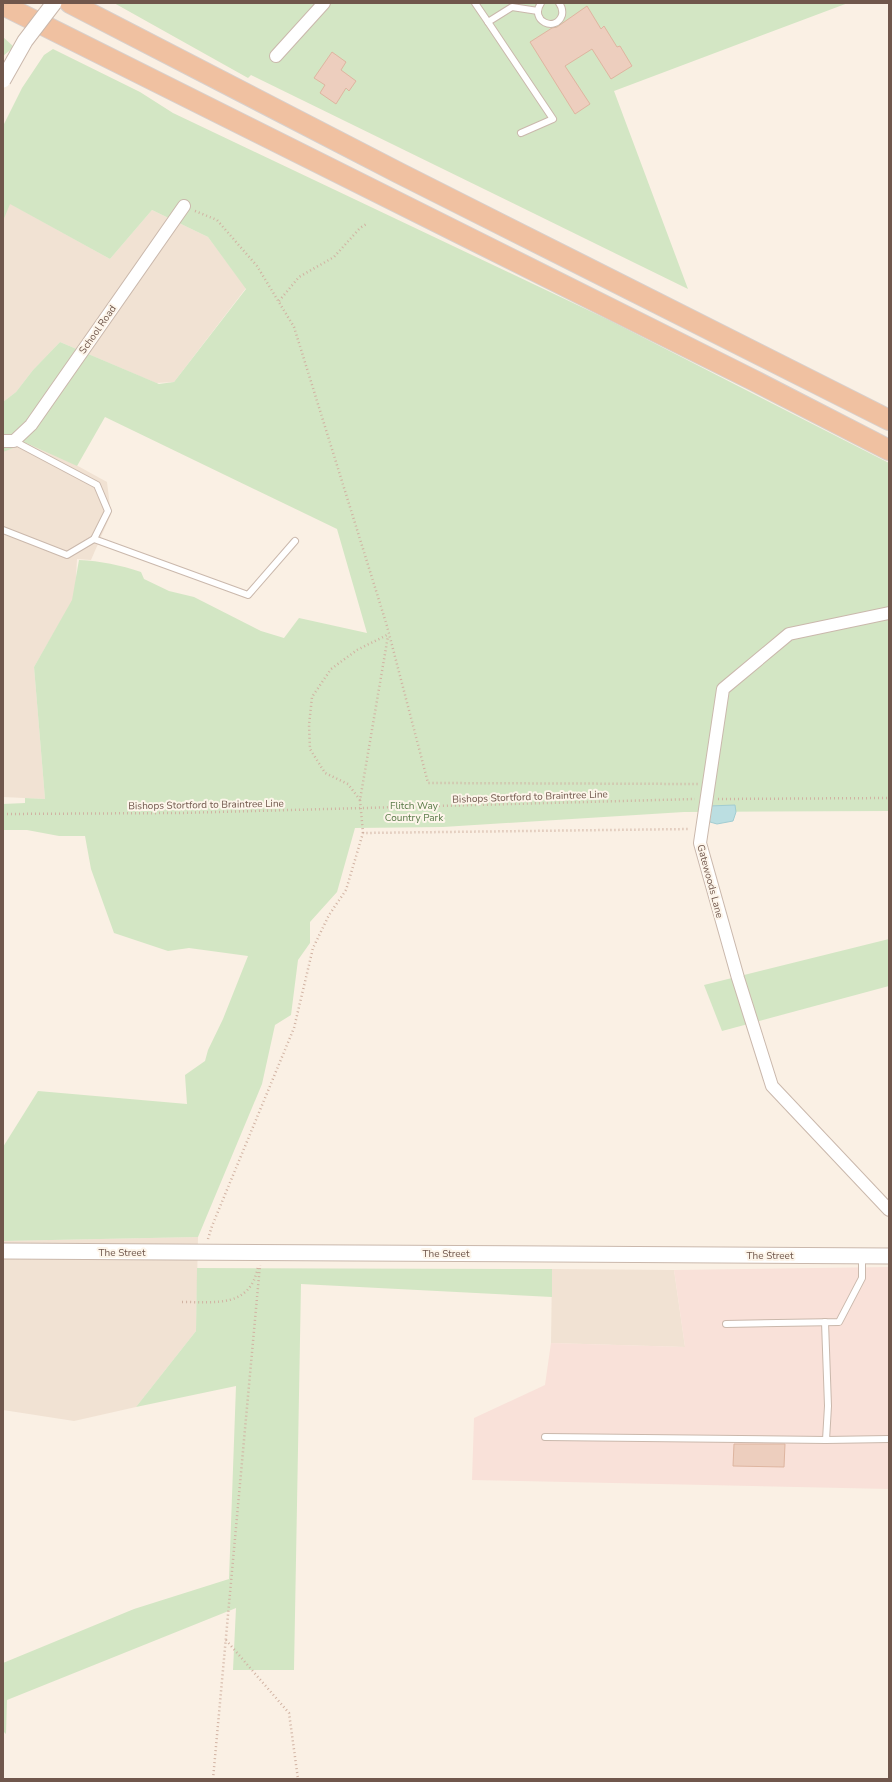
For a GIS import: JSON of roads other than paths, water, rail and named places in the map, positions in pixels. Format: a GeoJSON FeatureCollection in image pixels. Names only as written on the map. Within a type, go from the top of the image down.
{"type":"FeatureCollection","features":[{"type":"Feature","properties":{"kind":"highway"},"geometry":{"type":"LineString","coordinates":[[70,3],[399,173],[885,418]]}},
{"type":"Feature","properties":{"kind":"highway"},"geometry":{"type":"LineString","coordinates":[[3,5],[744,375],[889,450]]}},
{"type":"Feature","properties":{"kind":"street"},"geometry":{"type":"LineString","coordinates":[[3,80],[25,41],[54,3]]}},
{"type":"Feature","properties":{"kind":"street"},"geometry":{"type":"LineString","coordinates":[[276,56],[324,3]]}},
{"type":"Feature","properties":{"kind":"street","name":"School Road"},"geometry":{"type":"LineString","coordinates":[[9,441],[31,425],[184,206]]}},
{"type":"Feature","properties":{"kind":"street","name":"Gatewoods Lane"},"geometry":{"type":"LineString","coordinates":[[889,613],[789,634],[723,689],[700,844],[738,978],[772,1086],[889,1210]]}},
{"type":"Feature","properties":{"kind":"street","name":"The Street"},"geometry":{"type":"LineString","coordinates":[[3,1251],[889,1256]]}},
{"type":"Feature","properties":{"kind":"lane"},"geometry":{"type":"LineString","coordinates":[[474,3],[553,119],[521,133]]}},
{"type":"Feature","properties":{"kind":"lane"},"geometry":{"type":"LineString","coordinates":[[541,3],[538,11],[539,17],[545,23],[555,23],[561,17],[562,12],[559,3]]}},
{"type":"Feature","properties":{"kind":"lane"},"geometry":{"type":"LineString","coordinates":[[488,22],[512,7],[538,11]]}},
{"type":"Feature","properties":{"kind":"lane"},"geometry":{"type":"LineString","coordinates":[[3,530],[66,555],[94,539],[108,511],[97,485],[9,441]]}},
{"type":"Feature","properties":{"kind":"lane"},"geometry":{"type":"LineString","coordinates":[[94,539],[248,595],[295,541]]}},
{"type":"Feature","properties":{"kind":"lane"},"geometry":{"type":"LineString","coordinates":[[726,1324],[839,1322],[862,1278],[862,1256]]}},
{"type":"Feature","properties":{"kind":"lane"},"geometry":{"type":"LineString","coordinates":[[825,1322],[828,1406],[826,1440]]}},
{"type":"Feature","properties":{"kind":"lane"},"geometry":{"type":"LineString","coordinates":[[545,1437],[889,1440]]}},
{"type":"Feature","properties":{"kind":"water"},"geometry":{"type":"Polygon","coordinates":[[[735,805],[736,812],[733,821],[717,824],[710,822],[708,813],[709,806],[735,805]]]}},
{"type":"Feature","properties":{"kind":"park label","name":"Flitch Way Country Park"},"geometry":{"type":"Point","coordinates":[414,810]}}]}
